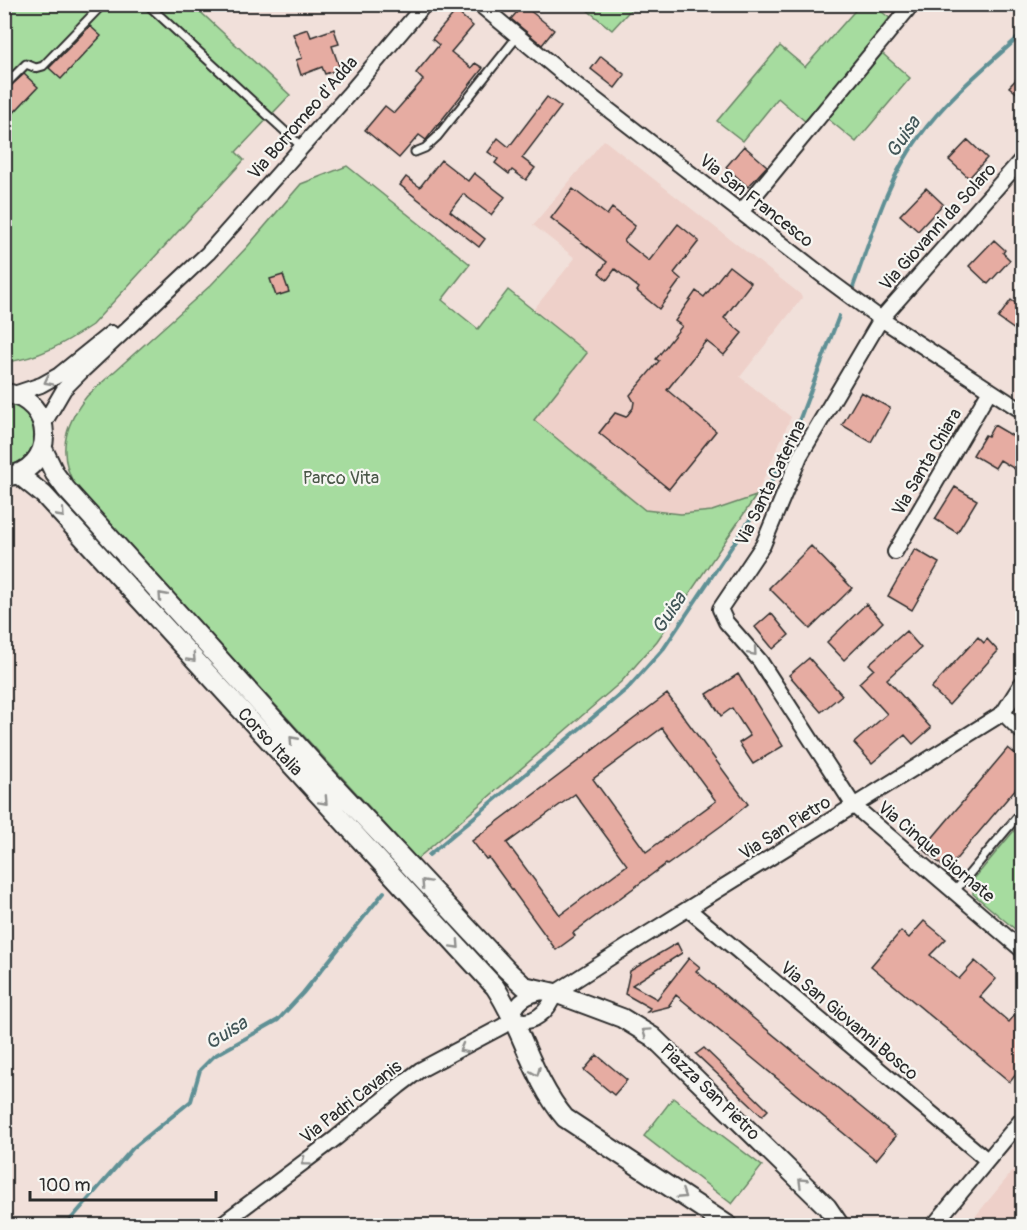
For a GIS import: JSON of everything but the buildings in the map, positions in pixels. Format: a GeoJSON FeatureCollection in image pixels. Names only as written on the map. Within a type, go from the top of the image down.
{"type":"FeatureCollection","features":[{"type":"Feature","properties":{"kind":"street","name":"Via Borromeo d'Adda"},"geometry":{"type":"LineString","coordinates":[[43,424],[64,389],[208,254],[425,4]]}},
{"type":"Feature","properties":{"kind":"street","name":"Via San Francesco"},"geometry":{"type":"LineString","coordinates":[[479,4],[517,37],[881,319],[1023,411]]}},
{"type":"Feature","properties":{"kind":"street"},"geometry":{"type":"LineString","coordinates":[[741,212],[912,4]]}},
{"type":"Feature","properties":{"kind":"street","name":"Via Giovanni da Solaro"},"geometry":{"type":"LineString","coordinates":[[881,319],[1023,159]]}},
{"type":"Feature","properties":{"kind":"street","name":"Via Borromeo d'Adda"},"geometry":{"type":"LineString","coordinates":[[9,394],[41,385],[59,375],[208,254]]}},
{"type":"Feature","properties":{"kind":"street","name":"Via Santa Caterina"},"geometry":{"type":"LineString","coordinates":[[854,806],[760,660],[720,612],[721,606],[763,545],[800,456],[881,319]]}},
{"type":"Feature","properties":{"kind":"street","name":"Via Santa Chiara"},"geometry":{"type":"LineString","coordinates":[[895,552],[990,390]]}},
{"type":"Feature","properties":{"kind":"street"},"geometry":{"type":"LineString","coordinates":[[9,394],[31,404],[43,424],[43,449],[36,461],[11,476]]}},
{"type":"Feature","properties":{"kind":"street","name":"Corso Italia"},"geometry":{"type":"LineString","coordinates":[[43,449],[55,474],[74,497],[319,769],[524,986]]}},
{"type":"Feature","properties":{"kind":"street","name":"Corso Italia"},"geometry":{"type":"LineString","coordinates":[[11,476],[44,495],[495,987],[513,1018]]}},
{"type":"Feature","properties":{"kind":"street","name":"Via San Pietro"},"geometry":{"type":"LineString","coordinates":[[549,993],[1004,713],[1023,683]]}},
{"type":"Feature","properties":{"kind":"street"},"geometry":{"type":"LineString","coordinates":[[1004,713],[1023,732]]}},
{"type":"Feature","properties":{"kind":"street","name":"Via Cinque Giornate"},"geometry":{"type":"LineString","coordinates":[[854,806],[1023,950]]}},
{"type":"Feature","properties":{"kind":"street","name":"Via San Giovanni Bosco"},"geometry":{"type":"LineString","coordinates":[[688,909],[987,1160]]}},
{"type":"Feature","properties":{"kind":"street","name":"Piazza San Pietro"},"geometry":{"type":"LineString","coordinates":[[524,986],[622,1018],[653,1037],[821,1200],[835,1216],[840,1226]]}},
{"type":"Feature","properties":{"kind":"street"},"geometry":{"type":"LineString","coordinates":[[513,1018],[520,1022],[539,1016],[551,1003],[549,993],[527,996],[517,1005],[513,1018],[540,1083],[554,1105],[565,1118],[729,1226]]}},
{"type":"Feature","properties":{"kind":"street","name":"Via Padri Cavanis"},"geometry":{"type":"LineString","coordinates":[[219,1226],[420,1071],[495,1031],[513,1018]]}},
{"type":"Feature","properties":{"kind":"street"},"geometry":{"type":"LineString","coordinates":[[933,1226],[1023,1119]]}},
{"type":"Feature","properties":{"kind":"lane"},"geometry":{"type":"LineString","coordinates":[[4,86],[26,64],[36,68],[43,66],[103,4]]}},
{"type":"Feature","properties":{"kind":"lane"},"geometry":{"type":"LineString","coordinates":[[147,4],[302,147]]}},
{"type":"Feature","properties":{"kind":"lane"},"geometry":{"type":"LineString","coordinates":[[415,152],[425,148],[437,137],[517,37]]}},
{"type":"Feature","properties":{"kind":"lane"},"geometry":{"type":"LineString","coordinates":[[954,891],[1023,812]]}},
{"type":"Feature","properties":{"kind":"shaded area"},"geometry":{"type":"Polygon","coordinates":[[[604,140],[800,294],[802,298],[740,377],[791,417],[756,496],[712,511],[681,514],[645,510],[534,420],[587,354],[534,309],[575,258],[533,225],[604,140]]]}},
{"type":"Feature","properties":{"kind":"shaded area"},"geometry":{"type":"Polygon","coordinates":[[[1022,1160],[1022,1225],[968,1225],[1022,1160]]]}},
{"type":"Feature","properties":{"kind":"green space"},"geometry":{"type":"Polygon","coordinates":[[[4,5],[193,5],[290,95],[236,152],[244,160],[92,325],[40,354],[5,362],[4,5]]]}},
{"type":"Feature","properties":{"kind":"green space"},"geometry":{"type":"Polygon","coordinates":[[[581,5],[635,5],[612,30],[581,5]]]}},
{"type":"Feature","properties":{"kind":"green space"},"geometry":{"type":"Polygon","coordinates":[[[860,5],[873,5],[891,19],[806,122],[778,98],[743,141],[717,121],[780,46],[805,67],[860,5]]]}},
{"type":"Feature","properties":{"kind":"green space"},"geometry":{"type":"Polygon","coordinates":[[[882,53],[910,78],[856,142],[828,119],[882,53]]]}},
{"type":"Feature","properties":{"kind":"green space","name":"Parco Vita"},"geometry":{"type":"Polygon","coordinates":[[[347,166],[470,264],[442,300],[478,329],[508,290],[587,353],[534,420],[645,510],[681,514],[712,511],[756,496],[657,641],[622,681],[417,859],[77,489],[66,464],[68,429],[87,396],[211,285],[301,184],[347,166]]]}},
{"type":"Feature","properties":{"kind":"green space"},"geometry":{"type":"Polygon","coordinates":[[[4,402],[27,414],[34,435],[27,455],[18,462],[5,466],[4,402]]]}},
{"type":"Feature","properties":{"kind":"green space"},"geometry":{"type":"Polygon","coordinates":[[[1022,821],[1022,935],[973,894],[973,880],[1022,821]]]}},
{"type":"Feature","properties":{"kind":"green space"},"geometry":{"type":"Polygon","coordinates":[[[673,1098],[762,1166],[732,1204],[644,1136],[673,1098]]]}},
{"type":"Feature","properties":{"kind":"waterway","name":"Guisa"},"geometry":{"type":"LineString","coordinates":[[853,287],[881,209],[907,154],[942,109],[1022,34]]}},
{"type":"Feature","properties":{"kind":"waterway","name":"Guisa"},"geometry":{"type":"LineString","coordinates":[[429,855],[628,688],[664,648],[763,500],[799,421],[839,316]]}},
{"type":"Feature","properties":{"kind":"waterway","name":"Guisa"},"geometry":{"type":"LineString","coordinates":[[65,1226],[133,1148],[191,1101],[200,1070],[214,1056],[278,1020],[303,993],[384,892]]}}]}
